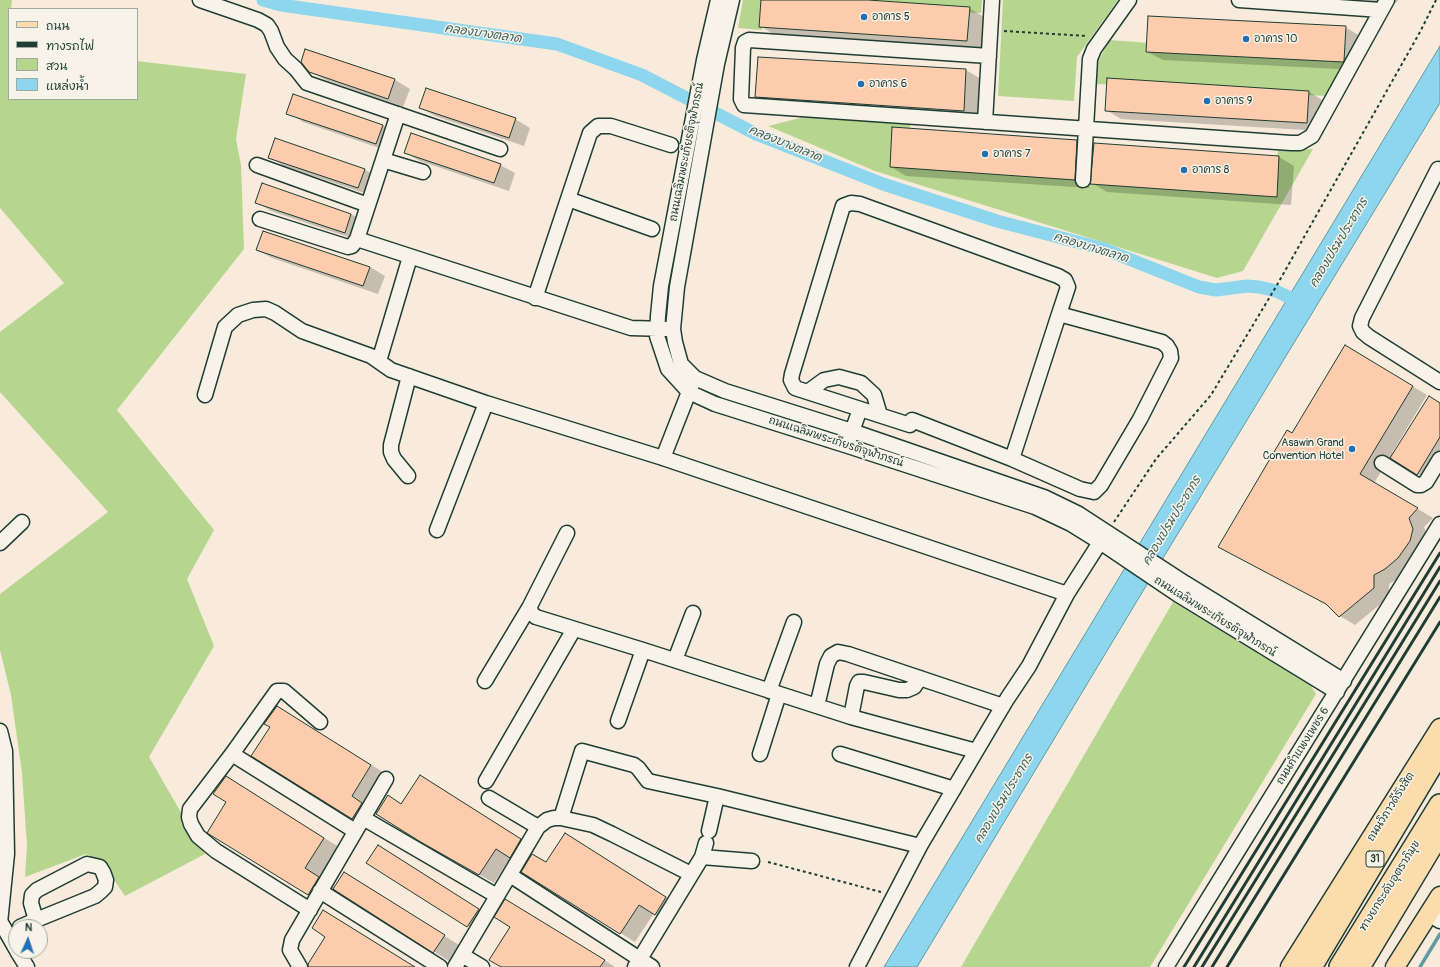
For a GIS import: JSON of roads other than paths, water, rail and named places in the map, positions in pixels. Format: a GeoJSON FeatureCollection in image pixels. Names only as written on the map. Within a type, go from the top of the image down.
{"type":"FeatureCollection","features":[{"type":"Feature","properties":{"kind":"highway","name":"ถนนวิภาวดีรังสิต"},"geometry":{"type":"LineString","coordinates":[[1310,967],[1440,751]]}},
{"type":"Feature","properties":{"kind":"highway","name":"ทางยกระดับอุตราภิมุข"},"geometry":{"type":"LineString","coordinates":[[1324,967],[1440,775]]}},
{"type":"Feature","properties":{"kind":"highway","name":"ทางยกระดับอุตราภิมุข"},"geometry":{"type":"LineString","coordinates":[[1340,967],[1440,805]]}},
{"type":"Feature","properties":{"kind":"highway"},"geometry":{"type":"LineString","coordinates":[[1359,967],[1440,832]]}},
{"type":"Feature","properties":{"kind":"main road","name":"ถนนวิภาวดีรังสิต"},"geometry":{"type":"LineString","coordinates":[[1290,967],[1440,728]]}},
{"type":"Feature","properties":{"kind":"main road"},"geometry":{"type":"LineString","coordinates":[[1395,967],[1434,918],[1440,896]]}},
{"type":"Feature","properties":{"kind":"street"},"geometry":{"type":"LineString","coordinates":[[200,0],[258,20],[267,25],[277,47],[285,59],[296,69],[307,83],[500,148]]}},
{"type":"Feature","properties":{"kind":"street","name":"ถนนเฉลิมพระเกียรติจุฬาภรณ์"},"geometry":{"type":"LineString","coordinates":[[718,0],[711,62],[693,158],[661,286],[657,336],[668,369],[689,392],[715,404],[1035,508],[1109,540]]}},
{"type":"Feature","properties":{"kind":"street","name":"ถนนเฉลิมพระเกียรติจุฬาภรณ์"},"geometry":{"type":"LineString","coordinates":[[711,62],[732,0]]}},
{"type":"Feature","properties":{"kind":"street"},"geometry":{"type":"LineString","coordinates":[[985,122],[992,0]]}},
{"type":"Feature","properties":{"kind":"street"},"geometry":{"type":"LineString","coordinates":[[1083,180],[1090,59],[1094,49],[1129,0]]}},
{"type":"Feature","properties":{"kind":"street"},"geometry":{"type":"LineString","coordinates":[[989,56],[749,40],[745,42],[743,48],[741,99],[744,105],[1300,143],[1312,136],[1384,5],[1239,0]]}},
{"type":"Feature","properties":{"kind":"street"},"geometry":{"type":"LineString","coordinates":[[260,219],[348,247],[352,246],[357,239],[398,114]]}},
{"type":"Feature","properties":{"kind":"street"},"geometry":{"type":"LineString","coordinates":[[535,298],[590,132],[598,126],[610,126],[671,145]]}},
{"type":"Feature","properties":{"kind":"street","name":"ถนนเฉลิมพระเกียรติจุฬาภรณ์"},"geometry":{"type":"LineString","coordinates":[[693,158],[677,286],[674,329],[675,342],[681,364],[695,378],[725,391],[852,431],[1044,497],[1079,514],[1109,540],[1181,588],[1340,687]]}},
{"type":"Feature","properties":{"kind":"street"},"geometry":{"type":"LineString","coordinates":[[383,160],[423,172]]}},
{"type":"Feature","properties":{"kind":"street"},"geometry":{"type":"LineString","coordinates":[[257,165],[368,205]]}},
{"type":"Feature","properties":{"kind":"street"},"geometry":{"type":"LineString","coordinates":[[1438,169],[1362,318],[1360,326],[1363,332],[1369,337],[1440,382]]}},
{"type":"Feature","properties":{"kind":"street"},"geometry":{"type":"LineString","coordinates":[[568,200],[652,228]]}},
{"type":"Feature","properties":{"kind":"street"},"geometry":{"type":"LineString","coordinates":[[1012,459],[1059,314],[1068,287],[1064,280],[1058,276],[860,204],[851,203],[843,206],[792,374],[792,380],[795,388],[809,391],[910,425],[912,420],[1012,459],[1080,489],[1094,492],[1101,485],[1159,383],[1171,358],[1170,351],[1162,342],[1059,314]]}},
{"type":"Feature","properties":{"kind":"street"},"geometry":{"type":"LineString","coordinates":[[357,239],[631,328],[658,330],[674,329]]}},
{"type":"Feature","properties":{"kind":"street"},"geometry":{"type":"LineString","coordinates":[[379,361],[410,257]]}},
{"type":"Feature","properties":{"kind":"street"},"geometry":{"type":"LineString","coordinates":[[205,395],[225,327],[238,315],[253,310],[266,309],[275,313],[302,331],[354,348],[371,356],[391,370],[486,403],[664,458],[1067,594]]}},
{"type":"Feature","properties":{"kind":"street"},"geometry":{"type":"LineString","coordinates":[[1363,344],[1440,392]]}},
{"type":"Feature","properties":{"kind":"street"},"geometry":{"type":"LineString","coordinates":[[408,476],[394,459],[391,452],[391,445],[409,376]]}},
{"type":"Feature","properties":{"kind":"street"},"geometry":{"type":"LineString","coordinates":[[809,391],[824,380],[839,377],[860,383],[874,395],[880,415]]}},
{"type":"Feature","properties":{"kind":"street"},"geometry":{"type":"LineString","coordinates":[[664,458],[695,378]]}},
{"type":"Feature","properties":{"kind":"street"},"geometry":{"type":"LineString","coordinates":[[437,530],[486,403]]}},
{"type":"Feature","properties":{"kind":"street"},"geometry":{"type":"LineString","coordinates":[[848,446],[860,409]]}},
{"type":"Feature","properties":{"kind":"street"},"geometry":{"type":"LineString","coordinates":[[1382,463],[1417,485],[1421,485],[1426,482],[1440,459]]}},
{"type":"Feature","properties":{"kind":"street"},"geometry":{"type":"LineString","coordinates":[[0,543],[22,522]]}},
{"type":"Feature","properties":{"kind":"street","name":"ถนนกำแพงเพชร 6"},"geometry":{"type":"LineString","coordinates":[[1166,967],[1440,524]]}},
{"type":"Feature","properties":{"kind":"street"},"geometry":{"type":"LineString","coordinates":[[485,681],[530,606],[567,533]]}},
{"type":"Feature","properties":{"kind":"street"},"geometry":{"type":"LineString","coordinates":[[857,967],[920,846],[1003,706],[1029,666],[1067,594],[1109,540]]}},
{"type":"Feature","properties":{"kind":"street"},"geometry":{"type":"LineString","coordinates":[[530,606],[531,613],[536,617],[675,660],[851,718],[976,751]]}},
{"type":"Feature","properties":{"kind":"street"},"geometry":{"type":"LineString","coordinates":[[675,660],[693,612]]}},
{"type":"Feature","properties":{"kind":"street"},"geometry":{"type":"LineString","coordinates":[[760,754],[774,692],[794,622]]}},
{"type":"Feature","properties":{"kind":"street"},"geometry":{"type":"LineString","coordinates":[[486,781],[574,629]]}},
{"type":"Feature","properties":{"kind":"street"},"geometry":{"type":"LineString","coordinates":[[618,721],[642,650]]}},
{"type":"Feature","properties":{"kind":"street"},"geometry":{"type":"LineString","coordinates":[[818,706],[827,664],[833,654],[838,652],[848,654],[1003,706]]}},
{"type":"Feature","properties":{"kind":"street"},"geometry":{"type":"LineString","coordinates":[[851,718],[859,682],[906,690],[914,687],[920,678]]}},
{"type":"Feature","properties":{"kind":"street"},"geometry":{"type":"LineString","coordinates":[[310,910],[216,851],[198,836],[190,824],[189,817],[190,809],[277,691],[284,691],[320,722]]}},
{"type":"Feature","properties":{"kind":"street"},"geometry":{"type":"LineString","coordinates":[[0,731],[5,751],[7,854],[5,926]]}},
{"type":"Feature","properties":{"kind":"street"},"geometry":{"type":"LineString","coordinates":[[561,818],[582,751],[634,765],[648,781],[717,796],[920,846]]}},
{"type":"Feature","properties":{"kind":"street"},"geometry":{"type":"LineString","coordinates":[[232,754],[355,831]]}},
{"type":"Feature","properties":{"kind":"street"},"geometry":{"type":"LineString","coordinates":[[840,754],[954,789]]}},
{"type":"Feature","properties":{"kind":"street"},"geometry":{"type":"LineString","coordinates":[[300,967],[290,950],[292,940],[386,779]]}},
{"type":"Feature","properties":{"kind":"street"},"geometry":{"type":"LineString","coordinates":[[638,963],[702,857],[717,796]]}},
{"type":"Feature","properties":{"kind":"street"},"geometry":{"type":"LineString","coordinates":[[489,798],[538,827]]}},
{"type":"Feature","properties":{"kind":"street"},"geometry":{"type":"LineString","coordinates":[[363,818],[497,896]]}},
{"type":"Feature","properties":{"kind":"street"},"geometry":{"type":"LineString","coordinates":[[455,967],[538,827],[547,820],[561,818],[593,825],[691,874]]}},
{"type":"Feature","properties":{"kind":"street"},"geometry":{"type":"LineString","coordinates":[[702,857],[752,862]]}},
{"type":"Feature","properties":{"kind":"street"},"geometry":{"type":"LineString","coordinates":[[87,864],[100,867],[106,880],[102,891],[95,896],[36,920],[31,903],[32,895],[37,890],[87,864]]}},
{"type":"Feature","properties":{"kind":"street"},"geometry":{"type":"LineString","coordinates":[[510,875],[638,963],[652,967]]}},
{"type":"Feature","properties":{"kind":"street"},"geometry":{"type":"LineString","coordinates":[[320,891],[440,967]]}},
{"type":"Feature","properties":{"kind":"street"},"geometry":{"type":"LineString","coordinates":[[462,955],[482,967]]}},
{"type":"Feature","properties":{"kind":"water","name":"คลองเปรมประชากร"},"geometry":{"type":"Polygon","coordinates":[[[1440,46],[1440,103],[1146,586],[917,967],[884,967],[1440,46]]]}},
{"type":"Feature","properties":{"kind":"waterway","name":"คลองบางตลาด"},"geometry":{"type":"LineString","coordinates":[[263,0],[281,5],[557,44],[642,75],[756,134],[883,184],[997,221],[1104,249],[1199,287],[1216,290],[1247,286],[1259,287],[1276,291],[1303,304]]}},
{"type":"Feature","properties":{"kind":"waterway"},"geometry":{"type":"LineString","coordinates":[[1420,967],[1440,934]]}},
{"type":"Feature","properties":{"kind":"railway"},"geometry":{"type":"LineString","coordinates":[[1184,967],[1440,553]]}},
{"type":"Feature","properties":{"kind":"railway"},"geometry":{"type":"LineString","coordinates":[[1194,967],[1440,567]]}},
{"type":"Feature","properties":{"kind":"railway"},"geometry":{"type":"LineString","coordinates":[[1202,967],[1440,581]]}},
{"type":"Feature","properties":{"kind":"railway"},"geometry":{"type":"LineString","coordinates":[[1212,967],[1440,597]]}},
{"type":"Feature","properties":{"kind":"railway"},"geometry":{"type":"LineString","coordinates":[[1227,967],[1440,622]]}},
{"type":"Feature","properties":{"kind":"place","name":"อาคาร 5"},"geometry":{"type":"Point","coordinates":[864,17]}},
{"type":"Feature","properties":{"kind":"place","name":"อาคาร 10"},"geometry":{"type":"Point","coordinates":[1246,39]}},
{"type":"Feature","properties":{"kind":"place","name":"อาคาร 6"},"geometry":{"type":"Point","coordinates":[861,84]}},
{"type":"Feature","properties":{"kind":"place","name":"อาคาร 9"},"geometry":{"type":"Point","coordinates":[1207,101]}},
{"type":"Feature","properties":{"kind":"place","name":"อาคาร 7"},"geometry":{"type":"Point","coordinates":[985,154]}},
{"type":"Feature","properties":{"kind":"place","name":"อาคาร 8"},"geometry":{"type":"Point","coordinates":[1184,170]}},
{"type":"Feature","properties":{"kind":"place","name":"Asawin Grand Convention Hotel"},"geometry":{"type":"Point","coordinates":[1352,449]}}]}
